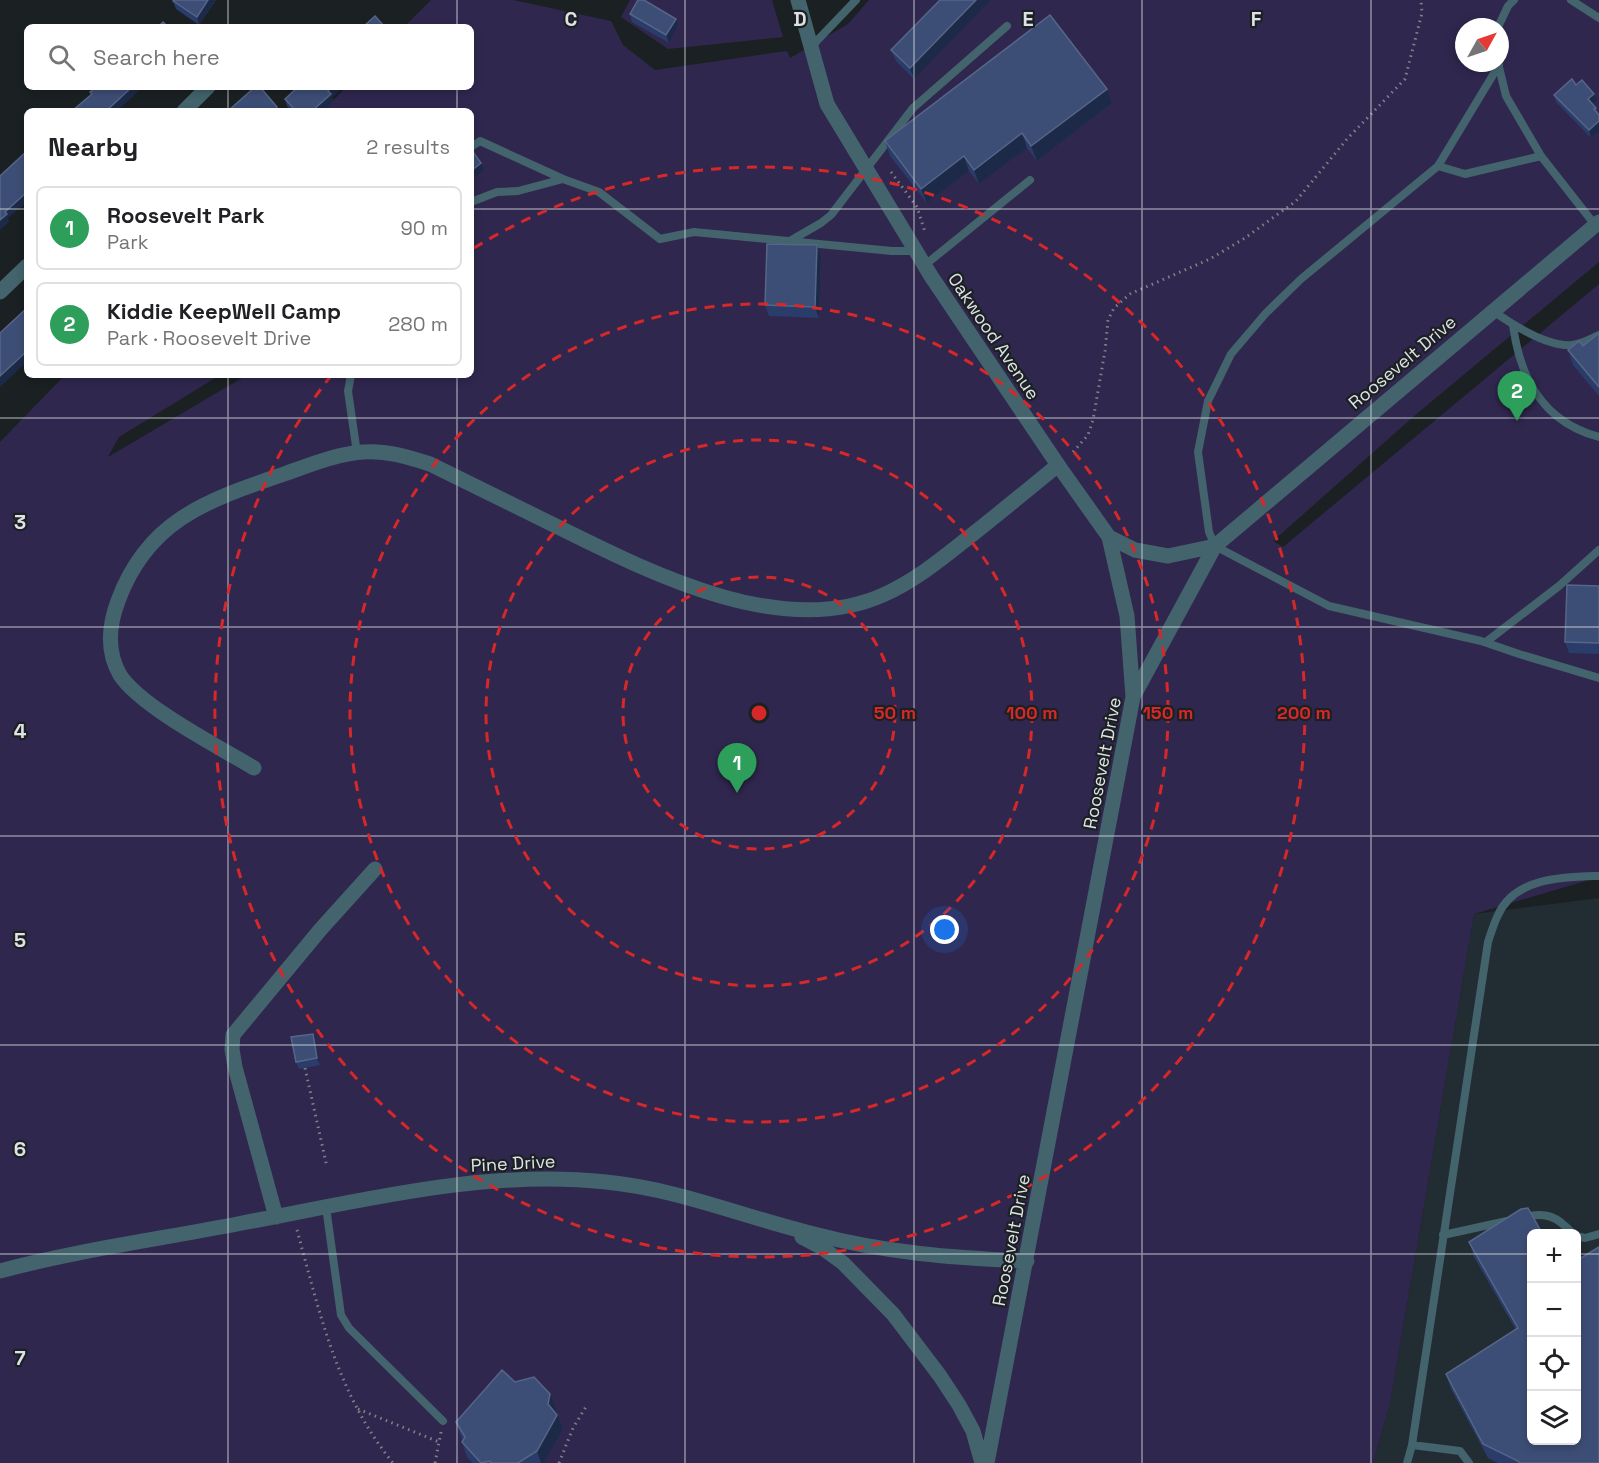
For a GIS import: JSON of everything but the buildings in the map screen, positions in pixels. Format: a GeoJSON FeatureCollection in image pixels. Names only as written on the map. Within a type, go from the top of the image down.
{"type":"FeatureCollection","features":[{"type":"Feature","properties":{"kind":"street","name":"Oakwood Avenue"},"geometry":{"type":"LineString","coordinates":[[798,0],[827,104],[925,265],[1058,465],[1109,537],[1127,616],[1133,697]]}},
{"type":"Feature","properties":{"kind":"street"},"geometry":{"type":"LineString","coordinates":[[187,108],[205,90]]}},
{"type":"Feature","properties":{"kind":"street","name":"Roosevelt Drive"},"geometry":{"type":"LineString","coordinates":[[985,1463],[1027,1261],[1133,697],[1215,546],[1597,224]]}},
{"type":"Feature","properties":{"kind":"street"},"geometry":{"type":"LineString","coordinates":[[0,292],[24,269]]}},
{"type":"Feature","properties":{"kind":"street"},"geometry":{"type":"LineString","coordinates":[[254,768],[158,710],[120,675],[111,656],[110,639],[113,616],[134,564],[152,542],[173,523],[198,508],[231,493],[332,458],[357,453],[398,454],[430,464],[636,566],[690,587],[737,600],[780,608],[821,610],[851,606],[883,595],[914,578],[943,558],[1058,465]]}},
{"type":"Feature","properties":{"kind":"street"},"geometry":{"type":"LineString","coordinates":[[1109,537],[1135,550],[1168,556],[1215,546]]}},
{"type":"Feature","properties":{"kind":"street"},"geometry":{"type":"LineString","coordinates":[[276,1217],[235,1067],[232,1049],[233,1035],[305,947],[375,869]]}},
{"type":"Feature","properties":{"kind":"street","name":"Pine Drive"},"geometry":{"type":"LineString","coordinates":[[0,1270],[435,1188],[520,1180],[604,1182],[647,1187],[690,1197],[778,1225],[853,1244],[943,1257],[1027,1261]]}},
{"type":"Feature","properties":{"kind":"street"},"geometry":{"type":"LineString","coordinates":[[778,1225],[821,1247],[843,1263],[893,1314],[940,1376],[959,1406],[973,1431],[985,1463]]}},
{"type":"Feature","properties":{"kind":"lane"},"geometry":{"type":"LineString","coordinates":[[811,47],[856,0]]}},
{"type":"Feature","properties":{"kind":"lane"},"geometry":{"type":"LineString","coordinates":[[1502,18],[1508,6],[1515,0]]}},
{"type":"Feature","properties":{"kind":"lane"},"geometry":{"type":"LineString","coordinates":[[1571,0],[1599,18]]}},
{"type":"Feature","properties":{"kind":"lane"},"geometry":{"type":"LineString","coordinates":[[788,242],[831,215],[913,108],[1006,26]]}},
{"type":"Feature","properties":{"kind":"lane"},"geometry":{"type":"LineString","coordinates":[[1494,72],[1438,166],[1301,279],[1266,313],[1231,354],[1208,401],[1198,452],[1209,532],[1215,546],[1329,606],[1486,642],[1599,678]]}},
{"type":"Feature","properties":{"kind":"lane"},"geometry":{"type":"LineString","coordinates":[[1501,72],[1506,96],[1541,156],[1597,224]]}},
{"type":"Feature","properties":{"kind":"lane"},"geometry":{"type":"LineString","coordinates":[[474,138],[562,179],[599,192],[660,239],[694,232],[892,251],[916,251]]}},
{"type":"Feature","properties":{"kind":"lane"},"geometry":{"type":"LineString","coordinates":[[474,145],[480,141]]}},
{"type":"Feature","properties":{"kind":"lane"},"geometry":{"type":"LineString","coordinates":[[1438,166],[1465,174],[1541,156]]}},
{"type":"Feature","properties":{"kind":"lane"},"geometry":{"type":"LineString","coordinates":[[474,201],[497,192],[518,191],[562,179]]}},
{"type":"Feature","properties":{"kind":"lane"},"geometry":{"type":"LineString","coordinates":[[925,265],[1030,180]]}},
{"type":"Feature","properties":{"kind":"lane"},"geometry":{"type":"LineString","coordinates":[[1493,311],[1513,325],[1552,342],[1570,345],[1599,335]]}},
{"type":"Feature","properties":{"kind":"lane"},"geometry":{"type":"LineString","coordinates":[[1513,325],[1515,343],[1523,369],[1542,402],[1557,418],[1576,429],[1599,437]]}},
{"type":"Feature","properties":{"kind":"lane"},"geometry":{"type":"LineString","coordinates":[[350,378],[348,391],[357,453]]}},
{"type":"Feature","properties":{"kind":"lane"},"geometry":{"type":"LineString","coordinates":[[1486,642],[1559,586],[1599,550]]}},
{"type":"Feature","properties":{"kind":"lane"},"geometry":{"type":"LineString","coordinates":[[1407,1463],[1412,1444],[1488,942],[1498,913],[1514,894],[1537,883],[1565,877],[1599,876]]}},
{"type":"Feature","properties":{"kind":"lane"},"geometry":{"type":"LineString","coordinates":[[326,1207],[341,1315],[349,1328],[443,1421]]}},
{"type":"Feature","properties":{"kind":"lane"},"geometry":{"type":"LineString","coordinates":[[1443,1235],[1534,1215],[1551,1215],[1568,1229]]}},
{"type":"Feature","properties":{"kind":"lane"},"geometry":{"type":"LineString","coordinates":[[1581,1237],[1586,1239],[1599,1234]]}},
{"type":"Feature","properties":{"kind":"lane"},"geometry":{"type":"LineString","coordinates":[[1412,1444],[1460,1451],[1469,1463]]}},
{"type":"Feature","properties":{"kind":"path"},"geometry":{"type":"LineString","coordinates":[[1074,452],[1088,435],[1093,420],[1105,351],[1107,320],[1114,308],[1130,294],[1210,259],[1245,238],[1296,201],[1347,139],[1405,79],[1422,13],[1421,0]]}},
{"type":"Feature","properties":{"kind":"path"},"geometry":{"type":"LineString","coordinates":[[891,172],[917,207],[926,237],[938,254]]}},
{"type":"Feature","properties":{"kind":"path"},"geometry":{"type":"LineString","coordinates":[[305,1068],[327,1167]]}},
{"type":"Feature","properties":{"kind":"path"},"geometry":{"type":"LineString","coordinates":[[292,1214],[330,1350],[356,1409],[374,1439],[393,1463]]}},
{"type":"Feature","properties":{"kind":"path"},"geometry":{"type":"LineString","coordinates":[[559,1463],[573,1428],[587,1405]]}},
{"type":"Feature","properties":{"kind":"path"},"geometry":{"type":"LineString","coordinates":[[356,1409],[439,1442]]}},
{"type":"Feature","properties":{"kind":"path"},"geometry":{"type":"LineString","coordinates":[[435,1463],[443,1421]]}},
{"type":"Feature","properties":{"kind":"shaded area"},"geometry":{"type":"Polygon","coordinates":[[[431,0],[513,0],[611,21],[623,45],[655,70],[787,51],[790,58],[848,24],[869,0],[1599,0],[1599,262],[1413,417],[1273,541],[1283,547],[1599,284],[1599,877],[1474,914],[1390,1403],[1373,1463],[0,1463],[0,442],[62,378],[215,378],[119,437],[108,457],[242,378],[474,378],[474,108],[326,108],[343,90],[474,90],[474,24],[407,24],[431,0]]]}},
{"type":"Feature","properties":{"kind":"shaded area"},"geometry":{"type":"Polygon","coordinates":[[[630,0],[772,0],[783,37],[668,49],[621,17],[630,0]]]}},
{"type":"Feature","properties":{"kind":"shaded area"},"geometry":{"type":"Polygon","coordinates":[[[1599,898],[1599,1463],[1373,1463],[1390,1403],[1474,914],[1599,898]]]}},
{"type":"Feature","properties":{"kind":"place","name":"Kiddie KeepWell Camp"},"geometry":{"type":"Point","coordinates":[1517,421]}},
{"type":"Feature","properties":{"kind":"place","name":"Roosevelt Park"},"geometry":{"type":"Point","coordinates":[737,793]}}]}
